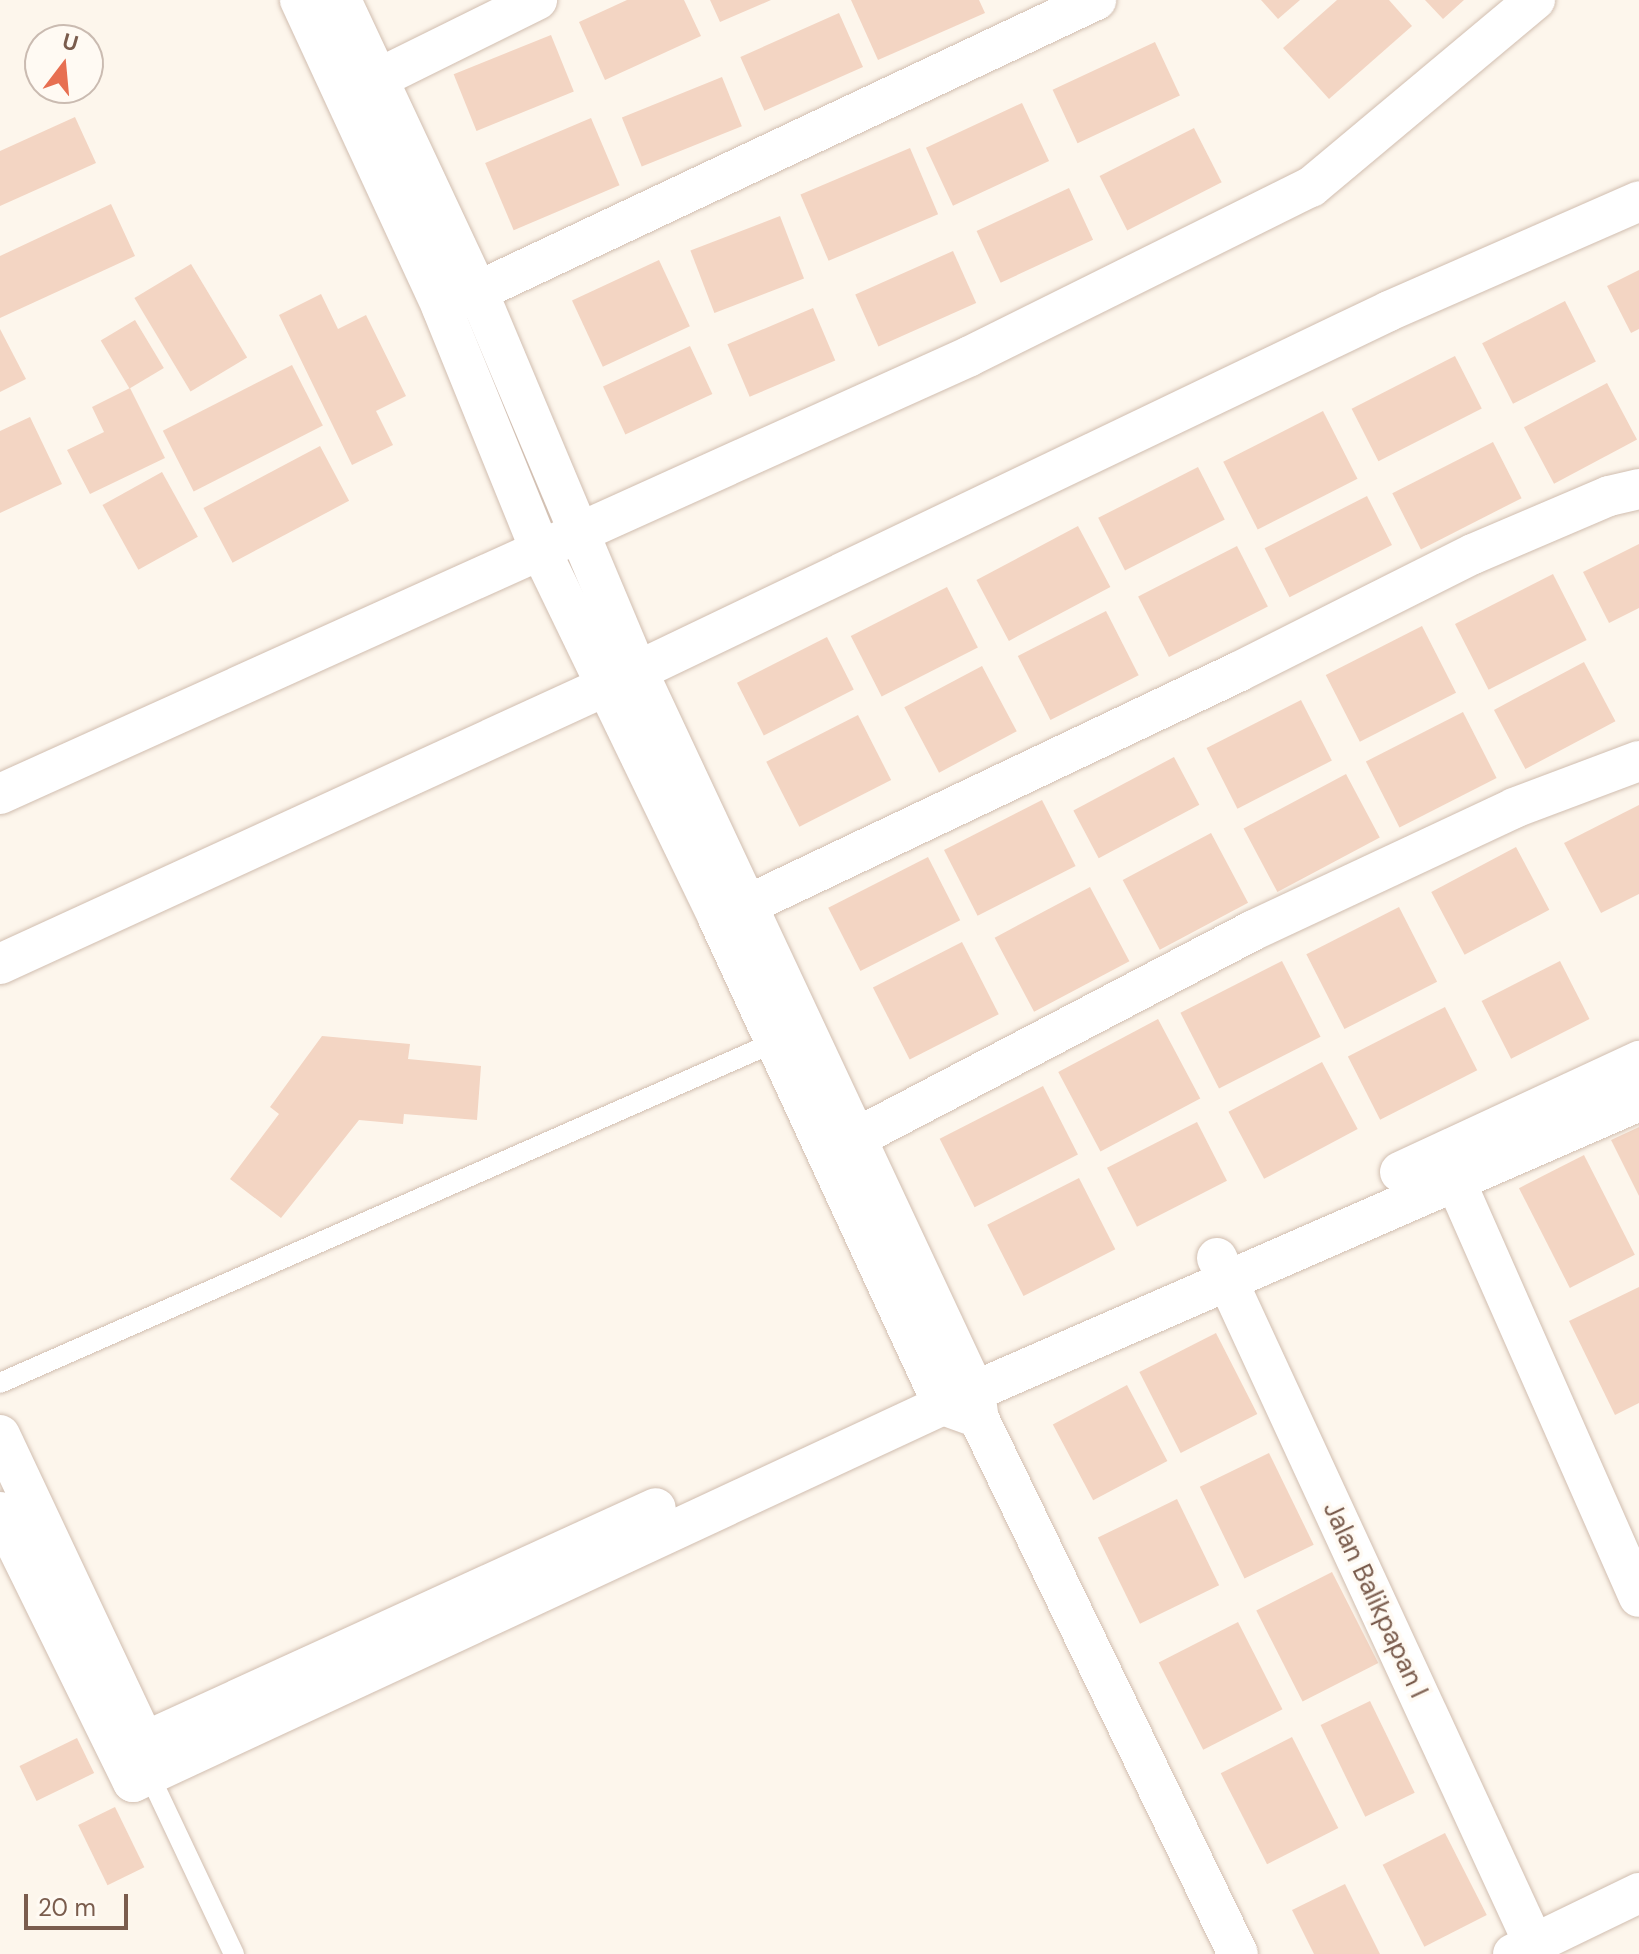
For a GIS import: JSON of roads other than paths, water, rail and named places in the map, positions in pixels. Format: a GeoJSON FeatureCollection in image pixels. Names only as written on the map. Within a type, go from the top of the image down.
{"type":"FeatureCollection","features":[{"type":"Feature","properties":{"kind":"street"},"geometry":{"type":"LineString","coordinates":[[300,0],[442,308],[540,549],[621,678],[959,1393],[1238,1954]]}},
{"type":"Feature","properties":{"kind":"street"},"geometry":{"type":"LineString","coordinates":[[341,0],[381,78],[478,292],[576,529],[621,678]]}},
{"type":"Feature","properties":{"kind":"street"},"geometry":{"type":"LineString","coordinates":[[345,94],[537,0]]}},
{"type":"Feature","properties":{"kind":"street"},"geometry":{"type":"LineString","coordinates":[[442,308],[1096,0]]}},
{"type":"Feature","properties":{"kind":"street"},"geometry":{"type":"LineString","coordinates":[[0,794],[540,549],[576,529],[970,356],[1311,187],[1535,0]]}},
{"type":"Feature","properties":{"kind":"street"},"geometry":{"type":"LineString","coordinates":[[0,964],[621,678],[1389,311],[1639,201]]}},
{"type":"Feature","properties":{"kind":"street"},"geometry":{"type":"LineString","coordinates":[[732,912],[1224,679],[1473,554],[1609,496],[1639,489]]}},
{"type":"Feature","properties":{"kind":"street"},"geometry":{"type":"LineString","coordinates":[[840,1146],[1254,930],[1514,808],[1639,761]]}},
{"type":"Feature","properties":{"kind":"street"},"geometry":{"type":"LineString","coordinates":[[732,912],[775,1042],[840,1146]]}},
{"type":"Feature","properties":{"kind":"street"},"geometry":{"type":"LineString","coordinates":[[142,1767],[959,1393],[1222,1267],[1449,1166],[1639,1061]]}},
{"type":"Feature","properties":{"kind":"street"},"geometry":{"type":"LineString","coordinates":[[1449,1166],[1639,1101]]}},
{"type":"Feature","properties":{"kind":"street"},"geometry":{"type":"LineString","coordinates":[[1449,1166],[1639,1597]]}},
{"type":"Feature","properties":{"kind":"street","name":"Jalan Balikpapan I"},"geometry":{"type":"LineString","coordinates":[[1222,1267],[1523,1949]]}},
{"type":"Feature","properties":{"kind":"street"},"geometry":{"type":"LineString","coordinates":[[0,1435],[142,1767]]}},
{"type":"Feature","properties":{"kind":"street"},"geometry":{"type":"LineString","coordinates":[[0,1512],[142,1767]]}},
{"type":"Feature","properties":{"kind":"street"},"geometry":{"type":"LineString","coordinates":[[1523,1949],[1639,1893]]}},
{"type":"Feature","properties":{"kind":"lane"},"geometry":{"type":"LineString","coordinates":[[0,1383],[775,1042]]}},
{"type":"Feature","properties":{"kind":"lane"},"geometry":{"type":"LineString","coordinates":[[142,1767],[234,1954]]}}]}
